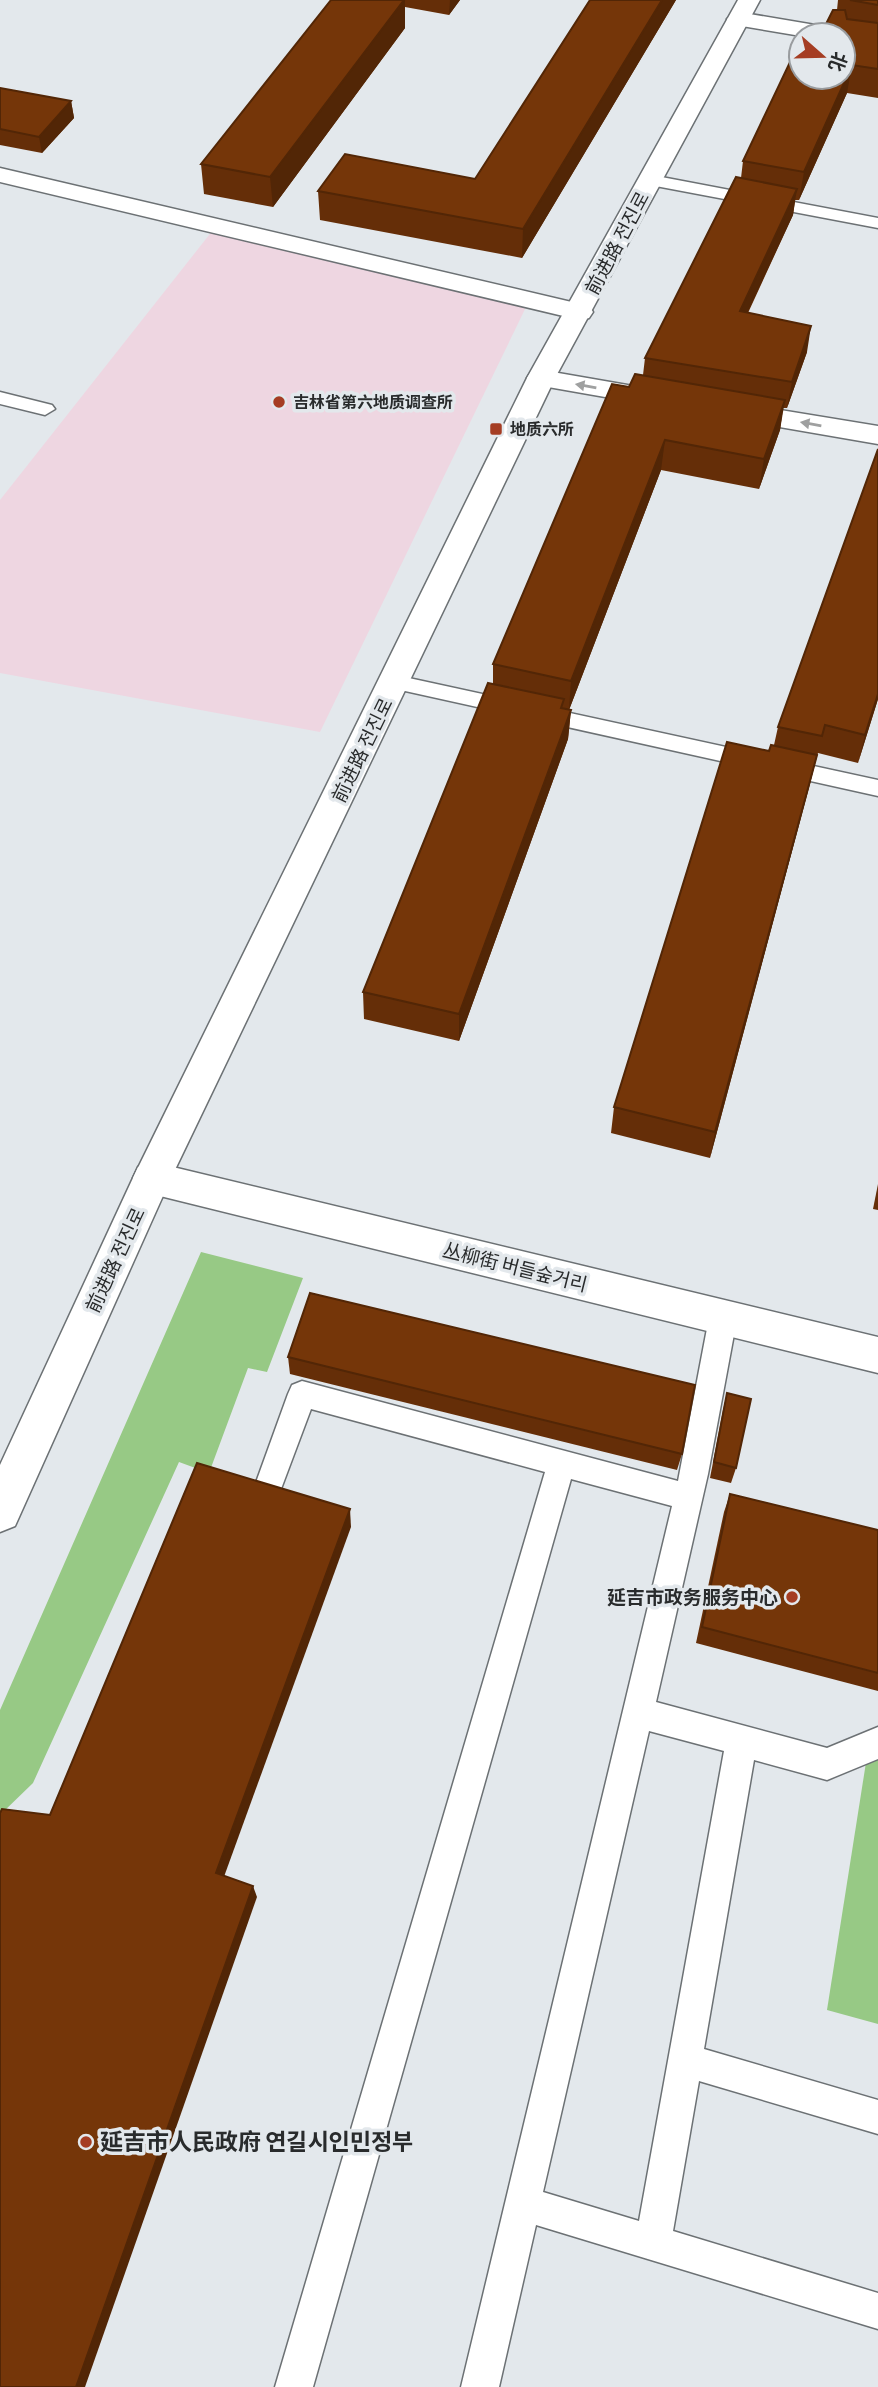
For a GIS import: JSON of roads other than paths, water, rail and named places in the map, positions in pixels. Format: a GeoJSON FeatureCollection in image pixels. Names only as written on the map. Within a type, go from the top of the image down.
{"type":"FeatureCollection","features":[{"type":"Feature","properties":{"kind":"street"},"geometry":{"type":"LineString","coordinates":[[743,9],[787,21]]}},
{"type":"Feature","properties":{"kind":"street","name":"前进路 전진로"},"geometry":{"type":"LineString","coordinates":[[0,1512],[152,1178],[541,378],[580,312],[743,9]]}},
{"type":"Feature","properties":{"kind":"street"},"geometry":{"type":"LineString","coordinates":[[0,175],[580,312]]}},
{"type":"Feature","properties":{"kind":"street"},"geometry":{"type":"LineString","coordinates":[[541,378],[878,435]]}},
{"type":"Feature","properties":{"kind":"street","name":"丛柳街 버들숲거리"},"geometry":{"type":"LineString","coordinates":[[152,1178],[878,1355]]}},
{"type":"Feature","properties":{"kind":"lane"},"geometry":{"type":"LineString","coordinates":[[651,180],[878,223]]}},
{"type":"Feature","properties":{"kind":"lane"},"geometry":{"type":"LineString","coordinates":[[0,398],[44,409]]}},
{"type":"Feature","properties":{"kind":"lane"},"geometry":{"type":"LineString","coordinates":[[395,682],[878,788]]}},
{"type":"Feature","properties":{"kind":"lane"},"geometry":{"type":"LineString","coordinates":[[480,2387],[709,1406],[723,1318]]}},
{"type":"Feature","properties":{"kind":"lane"},"geometry":{"type":"LineString","coordinates":[[268,1488],[302,1394],[687,1497]]}},
{"type":"Feature","properties":{"kind":"lane"},"geometry":{"type":"LineString","coordinates":[[294,2387],[561,1465]]}},
{"type":"Feature","properties":{"kind":"lane"},"geometry":{"type":"LineString","coordinates":[[638,1712],[827,1764],[878,1743]]}},
{"type":"Feature","properties":{"kind":"lane"},"geometry":{"type":"LineString","coordinates":[[653,2242],[742,1740]]}},
{"type":"Feature","properties":{"kind":"lane"},"geometry":{"type":"LineString","coordinates":[[685,2060],[878,2117]]}},
{"type":"Feature","properties":{"kind":"lane"},"geometry":{"type":"LineString","coordinates":[[522,2203],[878,2311]]}},
{"type":"Feature","properties":{"kind":"place","name":"吉林省第六地质调查所"},"geometry":{"type":"Point","coordinates":[279,402]}},
{"type":"Feature","properties":{"kind":"place","name":"地质六所"},"geometry":{"type":"Point","coordinates":[496,429]}},
{"type":"Feature","properties":{"kind":"place","name":"延吉市政务服务中心"},"geometry":{"type":"Point","coordinates":[792,1597]}},
{"type":"Feature","properties":{"kind":"place","name":"延吉市人民政府 연길시인민정부"},"geometry":{"type":"Point","coordinates":[86,2142]}}]}
